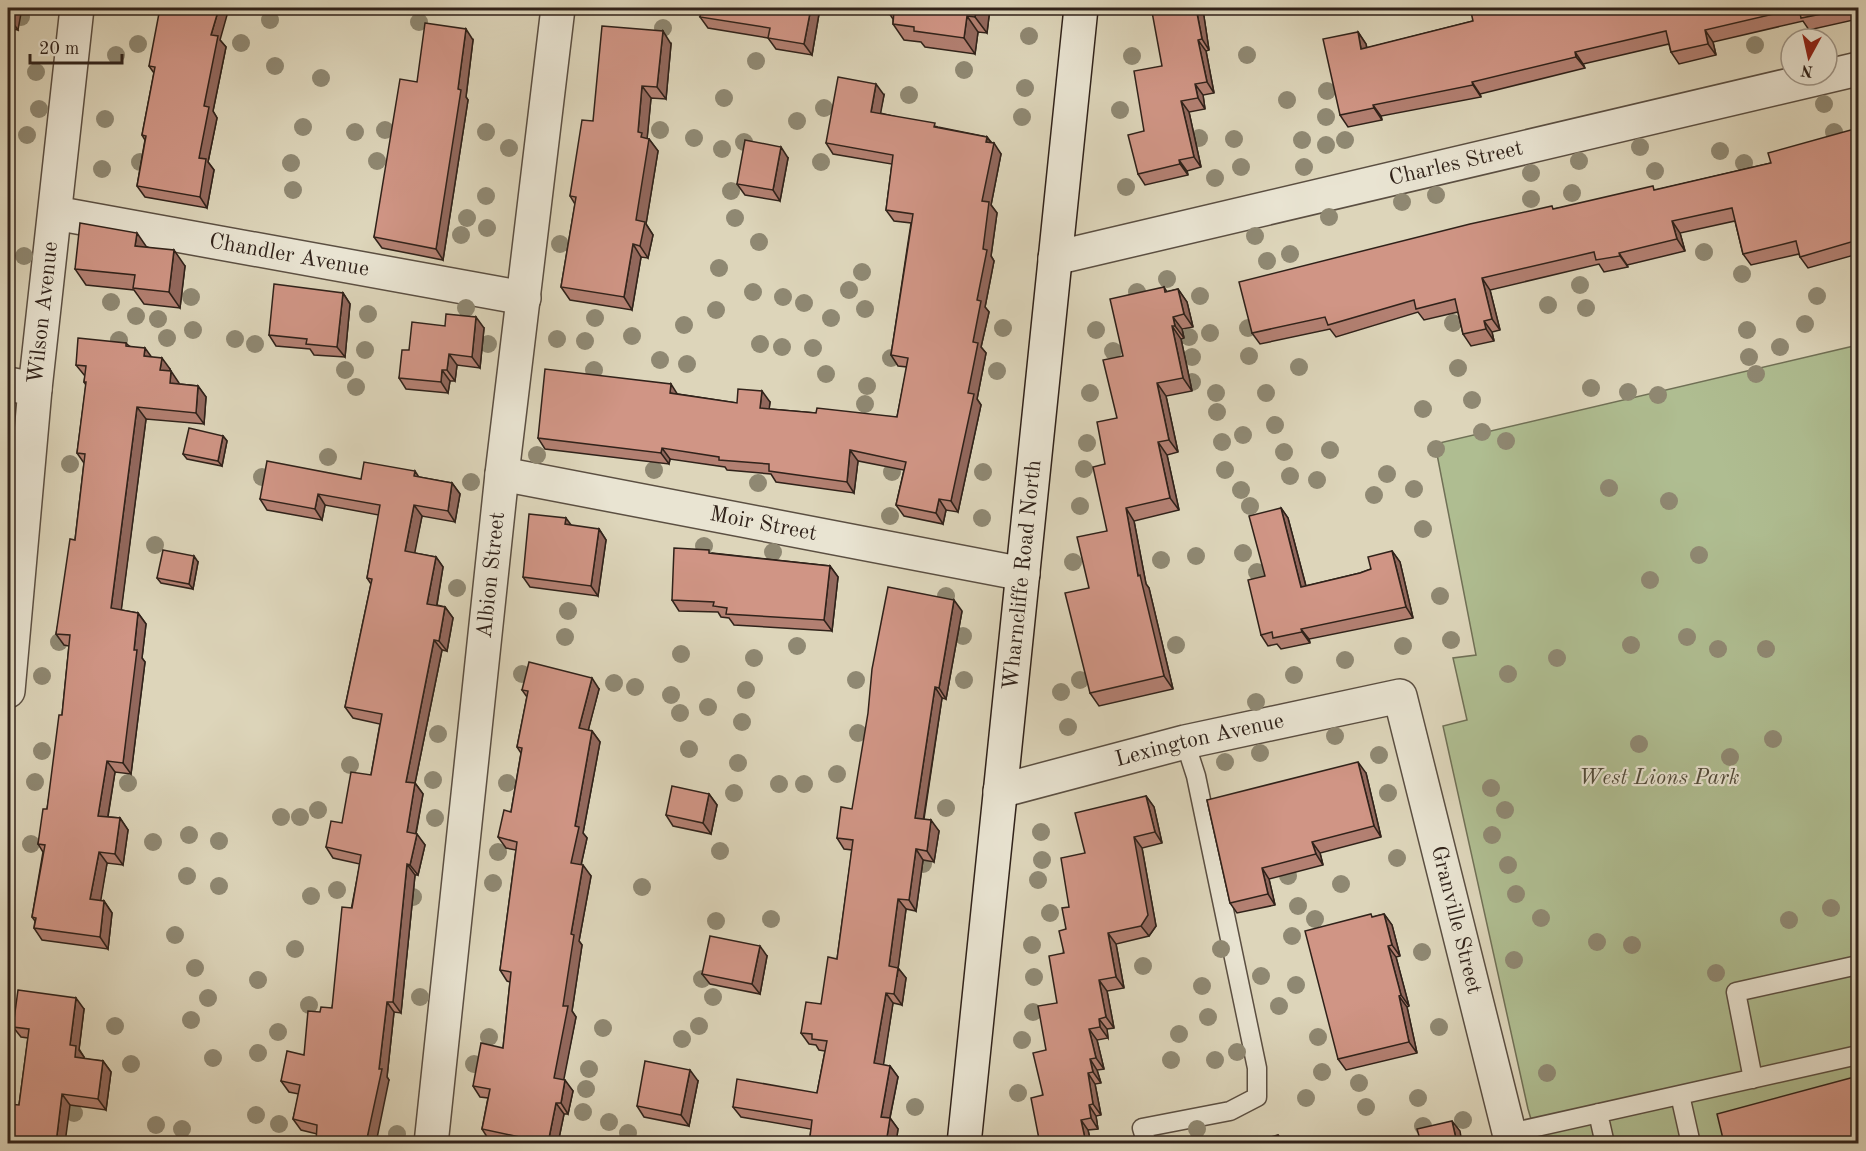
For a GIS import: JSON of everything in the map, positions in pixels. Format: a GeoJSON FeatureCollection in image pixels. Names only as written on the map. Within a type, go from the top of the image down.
{"type":"FeatureCollection","features":[{"type":"Feature","properties":{"kind":"street","name":"Wilson Avenue"},"geometry":{"type":"LineString","coordinates":[[8,691],[21,386],[55,213],[77,8]]}},
{"type":"Feature","properties":{"kind":"street","name":"Albion Street"},"geometry":{"type":"LineString","coordinates":[[431,1143],[502,474],[525,298],[558,8]]}},
{"type":"Feature","properties":{"kind":"street","name":"Wharncliffe Road North"},"geometry":{"type":"LineString","coordinates":[[964,1143],[1082,8]]}},
{"type":"Feature","properties":{"kind":"street","name":"Charles Street"},"geometry":{"type":"LineString","coordinates":[[1055,258],[1858,69]]}},
{"type":"Feature","properties":{"kind":"street","name":"Chandler Avenue"},"geometry":{"type":"LineString","coordinates":[[55,213],[525,298]]}},
{"type":"Feature","properties":{"kind":"street","name":"Moir Street"},"geometry":{"type":"LineString","coordinates":[[502,474],[1023,574]]}},
{"type":"Feature","properties":{"kind":"street","name":"Lexington Avenue"},"geometry":{"type":"LineString","coordinates":[[1000,791],[1185,742],[1400,696]]}},
{"type":"Feature","properties":{"kind":"street","name":"Granville Street"},"geometry":{"type":"LineString","coordinates":[[1400,696],[1511,1138]]}},
{"type":"Feature","properties":{"kind":"lane"},"geometry":{"type":"LineString","coordinates":[[1147,1143],[1142,1128],[1230,1111],[1257,1097],[1257,1068],[1196,776],[1185,742]]}},
{"type":"Feature","properties":{"kind":"lane"},"geometry":{"type":"LineString","coordinates":[[1753,1078],[1736,992],[1858,965]]}},
{"type":"Feature","properties":{"kind":"lane"},"geometry":{"type":"LineString","coordinates":[[1511,1138],[1598,1113],[1858,1055]]}},
{"type":"Feature","properties":{"kind":"lane"},"geometry":{"type":"LineString","coordinates":[[1680,1095],[1691,1143]]}},
{"type":"Feature","properties":{"kind":"lane"},"geometry":{"type":"LineString","coordinates":[[1598,1113],[1605,1143]]}},
{"type":"Feature","properties":{"kind":"green space","name":"West Lions Park"},"geometry":{"type":"Polygon","coordinates":[[[1858,345],[1858,1143],[1538,1143],[1528,1109],[1443,726],[1467,720],[1453,658],[1476,655],[1435,444],[1858,345]]]}},
{"type":"Feature","properties":{"kind":"building"},"geometry":{"type":"Polygon","coordinates":[[[8,8],[13,8],[10,19],[8,19],[8,8]]]}},
{"type":"Feature","properties":{"kind":"building"},"geometry":{"type":"Polygon","coordinates":[[[160,8],[219,8],[211,35],[218,36],[204,106],[209,107],[199,158],[206,159],[200,197],[137,186],[146,136],[142,135],[155,67],[149,66],[160,8]]]}},
{"type":"Feature","properties":{"kind":"building"},"geometry":{"type":"Polygon","coordinates":[[[702,8],[811,8],[804,44],[768,38],[770,28],[700,17],[702,8]]]}},
{"type":"Feature","properties":{"kind":"building"},"geometry":{"type":"Polygon","coordinates":[[[887,8],[977,8],[975,17],[967,16],[964,38],[914,31],[914,27],[893,24],[894,11],[887,10],[887,8]]]}},
{"type":"Feature","properties":{"kind":"building"},"geometry":{"type":"Polygon","coordinates":[[[1158,8],[1196,8],[1202,39],[1198,40],[1207,82],[1195,84],[1198,98],[1181,101],[1194,157],[1179,160],[1180,164],[1138,174],[1128,135],[1144,131],[1134,71],[1162,66],[1152,12],[1159,11],[1158,8]]]}},
{"type":"Feature","properties":{"kind":"building"},"geometry":{"type":"Polygon","coordinates":[[[1496,8],[1497,12],[1513,8],[1799,8],[1705,30],[1708,44],[1671,52],[1666,31],[1575,52],[1576,57],[1472,82],[1473,85],[1373,105],[1374,108],[1340,115],[1323,39],[1358,32],[1361,49],[1473,21],[1471,12],[1496,8]]]}},
{"type":"Feature","properties":{"kind":"building"},"geometry":{"type":"Polygon","coordinates":[[[1799,8],[1852,8],[1801,18],[1799,8]]]}},
{"type":"Feature","properties":{"kind":"building"},"geometry":{"type":"Polygon","coordinates":[[[425,23],[466,29],[458,89],[461,90],[436,249],[374,237],[400,79],[417,82],[425,23]]]}},
{"type":"Feature","properties":{"kind":"building"},"geometry":{"type":"Polygon","coordinates":[[[602,26],[663,31],[657,87],[642,86],[638,132],[642,133],[641,137],[649,139],[636,220],[645,222],[640,246],[633,244],[624,297],[561,287],[576,197],[570,196],[582,120],[593,121],[602,26]]]}},
{"type":"Feature","properties":{"kind":"building"},"geometry":{"type":"Polygon","coordinates":[[[838,77],[876,84],[871,112],[935,123],[934,127],[987,137],[986,142],[994,143],[982,201],[989,202],[983,249],[987,250],[977,300],[981,301],[973,342],[978,343],[968,393],[974,394],[951,501],[939,499],[936,513],[896,505],[906,462],[850,450],[847,482],[769,471],[769,464],[719,460],[719,457],[662,448],[661,453],[538,438],[545,369],[671,384],[670,393],[737,403],[738,389],[762,391],[760,408],[816,413],[817,408],[897,417],[908,358],[891,355],[913,214],[886,210],[893,155],[826,143],[838,77]]]}},
{"type":"Feature","properties":{"kind":"building"},"geometry":{"type":"Polygon","coordinates":[[[1858,128],[1858,240],[1800,257],[1796,241],[1743,254],[1732,208],[1672,221],[1677,239],[1619,253],[1620,256],[1596,260],[1594,252],[1482,278],[1492,319],[1484,321],[1486,329],[1463,334],[1455,299],[1416,309],[1414,300],[1328,325],[1325,317],[1252,333],[1239,282],[1470,224],[1552,206],[1553,209],[1653,186],[1654,190],[1771,163],[1768,153],[1858,128]]]}},
{"type":"Feature","properties":{"kind":"building"},"geometry":{"type":"Polygon","coordinates":[[[745,140],[781,147],[773,190],[737,184],[745,140]]]}},
{"type":"Feature","properties":{"kind":"building"},"geometry":{"type":"Polygon","coordinates":[[[80,223],[137,233],[135,246],[174,250],[169,292],[133,288],[135,275],[75,269],[80,223]]]}},
{"type":"Feature","properties":{"kind":"building"},"geometry":{"type":"Polygon","coordinates":[[[274,284],[343,293],[337,347],[306,344],[307,339],[269,335],[274,284]]]}},
{"type":"Feature","properties":{"kind":"building"},"geometry":{"type":"Polygon","coordinates":[[[1164,287],[1165,292],[1178,289],[1184,314],[1173,317],[1175,326],[1172,326],[1183,378],[1157,383],[1169,440],[1158,442],[1170,498],[1126,508],[1138,576],[1140,575],[1164,676],[1090,693],[1065,593],[1089,588],[1077,537],[1107,531],[1093,467],[1105,464],[1097,422],[1117,418],[1103,360],[1123,356],[1110,299],[1164,287]]]}},
{"type":"Feature","properties":{"kind":"building"},"geometry":{"type":"Polygon","coordinates":[[[446,314],[476,317],[472,357],[449,354],[447,370],[442,370],[441,382],[399,378],[402,350],[409,350],[412,322],[445,326],[446,314]]]}},
{"type":"Feature","properties":{"kind":"building"},"geometry":{"type":"Polygon","coordinates":[[[78,338],[126,343],[126,346],[145,348],[144,356],[162,358],[160,370],[171,371],[170,383],[198,386],[196,413],[137,407],[111,608],[138,613],[134,650],[137,650],[123,763],[107,761],[98,816],[120,818],[115,854],[99,852],[90,899],[104,901],[100,937],[34,928],[36,918],[32,917],[45,845],[38,844],[43,809],[47,809],[59,715],[62,715],[70,635],[56,634],[70,539],[75,540],[85,454],[77,453],[86,382],[84,382],[86,366],[76,365],[78,338]]]}},
{"type":"Feature","properties":{"kind":"building"},"geometry":{"type":"Polygon","coordinates":[[[189,428],[223,436],[218,461],[183,454],[189,428]]]}},
{"type":"Feature","properties":{"kind":"building"},"geometry":{"type":"Polygon","coordinates":[[[267,461],[361,479],[364,462],[415,471],[414,476],[452,483],[448,511],[414,505],[405,551],[436,557],[427,604],[445,607],[439,641],[434,640],[406,782],[415,783],[407,832],[417,834],[410,865],[407,864],[393,1002],[387,1002],[379,1069],[382,1069],[366,1143],[316,1143],[317,1125],[293,1119],[300,1085],[281,1081],[287,1051],[304,1055],[308,1011],[320,1012],[321,1007],[332,1008],[342,907],[352,908],[361,855],[326,847],[331,821],[342,823],[351,772],[371,775],[382,714],[345,707],[372,579],[367,578],[380,505],[318,494],[315,509],[260,499],[267,461]]]}},
{"type":"Feature","properties":{"kind":"building"},"geometry":{"type":"Polygon","coordinates":[[[1281,508],[1301,587],[1371,569],[1368,557],[1392,551],[1406,607],[1301,629],[1302,632],[1273,638],[1272,632],[1261,635],[1248,580],[1265,576],[1249,516],[1281,508]]]}},
{"type":"Feature","properties":{"kind":"building"},"geometry":{"type":"Polygon","coordinates":[[[529,514],[566,518],[565,524],[599,529],[591,586],[523,577],[529,514]]]}},
{"type":"Feature","properties":{"kind":"building"},"geometry":{"type":"Polygon","coordinates":[[[674,548],[709,550],[709,553],[830,566],[824,620],[726,614],[727,608],[713,606],[714,602],[672,600],[674,548]]]}},
{"type":"Feature","properties":{"kind":"building"},"geometry":{"type":"Polygon","coordinates":[[[163,550],[194,556],[189,584],[157,578],[163,550]]]}},
{"type":"Feature","properties":{"kind":"building"},"geometry":{"type":"Polygon","coordinates":[[[888,587],[954,600],[939,688],[935,687],[915,818],[931,820],[927,851],[916,849],[909,900],[898,899],[889,966],[898,968],[894,994],[886,993],[874,1063],[890,1066],[881,1117],[890,1118],[886,1143],[811,1143],[812,1120],[733,1107],[737,1079],[817,1093],[827,1041],[812,1039],[812,1034],[801,1033],[806,1002],[821,1004],[828,957],[837,959],[853,840],[837,838],[841,807],[852,809],[868,713],[872,669],[888,587]]]}},
{"type":"Feature","properties":{"kind":"building"},"geometry":{"type":"Polygon","coordinates":[[[529,662],[592,678],[579,728],[592,731],[575,826],[579,827],[571,863],[583,865],[571,934],[574,935],[563,1006],[568,1006],[554,1078],[565,1080],[561,1103],[556,1103],[548,1143],[482,1129],[490,1089],[473,1086],[481,1043],[503,1048],[511,972],[500,970],[517,842],[498,837],[504,810],[511,812],[522,748],[517,747],[528,691],[522,690],[529,662]]]}},
{"type":"Feature","properties":{"kind":"building"},"geometry":{"type":"Polygon","coordinates":[[[1358,762],[1374,826],[1312,842],[1316,854],[1262,868],[1268,894],[1230,903],[1207,800],[1358,762]]]}},
{"type":"Feature","properties":{"kind":"building"},"geometry":{"type":"Polygon","coordinates":[[[672,786],[709,794],[703,823],[666,815],[672,786]]]}},
{"type":"Feature","properties":{"kind":"building"},"geometry":{"type":"Polygon","coordinates":[[[1146,796],[1155,832],[1134,837],[1148,915],[1141,926],[1108,933],[1116,977],[1099,980],[1106,1017],[1099,1019],[1100,1027],[1089,1029],[1096,1058],[1090,1059],[1093,1072],[1088,1073],[1093,1104],[1089,1105],[1091,1118],[1081,1120],[1086,1143],[1026,1143],[1039,1139],[1031,1098],[1043,1095],[1033,1053],[1046,1050],[1038,1006],[1057,1003],[1049,956],[1064,953],[1059,931],[1066,929],[1062,908],[1069,907],[1061,858],[1085,853],[1075,813],[1146,796]]]}},
{"type":"Feature","properties":{"kind":"building"},"geometry":{"type":"Polygon","coordinates":[[[1371,914],[1372,917],[1384,914],[1392,945],[1388,946],[1401,995],[1399,996],[1409,1042],[1338,1059],[1305,931],[1371,914]]]}},
{"type":"Feature","properties":{"kind":"building"},"geometry":{"type":"Polygon","coordinates":[[[710,936],[760,946],[752,984],[702,974],[710,936]]]}},
{"type":"Feature","properties":{"kind":"building"},"geometry":{"type":"Polygon","coordinates":[[[18,990],[76,998],[70,1045],[76,1046],[75,1057],[103,1061],[98,1099],[62,1094],[56,1143],[8,1143],[8,1104],[19,1105],[29,1029],[13,1027],[18,990]]]}},
{"type":"Feature","properties":{"kind":"building"},"geometry":{"type":"Polygon","coordinates":[[[645,1061],[690,1070],[681,1115],[637,1106],[645,1061]]]}},
{"type":"Feature","properties":{"kind":"building"},"geometry":{"type":"Polygon","coordinates":[[[1858,1076],[1858,1143],[1724,1143],[1717,1114],[1858,1076]]]}},
{"type":"Feature","properties":{"kind":"building"},"geometry":{"type":"Polygon","coordinates":[[[1452,1121],[1457,1143],[1421,1143],[1417,1129],[1452,1121]]]}},
{"type":"Feature","properties":{"kind":"building"},"geometry":{"type":"Polygon","coordinates":[[[1278,1135],[1281,1143],[1253,1143],[1253,1142],[1278,1135]]]}}]}
